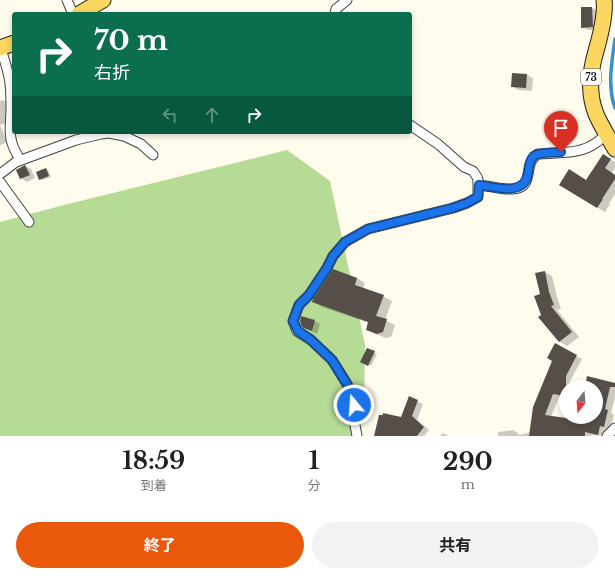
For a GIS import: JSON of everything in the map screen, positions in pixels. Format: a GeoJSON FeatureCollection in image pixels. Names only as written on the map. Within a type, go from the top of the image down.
{"type":"FeatureCollection","features":[{"type":"Feature","properties":{"kind":"main road"},"geometry":{"type":"LineString","coordinates":[[82,12],[103,0]]}},
{"type":"Feature","properties":{"kind":"main road","name":"73"},"geometry":{"type":"LineString","coordinates":[[604,0],[600,34],[594,58],[590,88],[596,115],[615,149]]}},
{"type":"Feature","properties":{"kind":"street"},"geometry":{"type":"LineString","coordinates":[[67,0],[71,12]]}},
{"type":"Feature","properties":{"kind":"street"},"geometry":{"type":"LineString","coordinates":[[335,12],[336,9],[347,0]]}},
{"type":"Feature","properties":{"kind":"street"},"geometry":{"type":"LineString","coordinates":[[5,46],[10,83],[10,133],[12,146],[20,160]]}},
{"type":"Feature","properties":{"kind":"street"},"geometry":{"type":"LineString","coordinates":[[357,436],[354,401],[347,384],[332,360],[311,340],[298,331],[293,321],[299,305],[309,295],[333,256],[345,242],[368,229],[453,208],[478,197],[479,185],[477,176],[473,171],[464,167],[438,144],[412,126]]}},
{"type":"Feature","properties":{"kind":"street"},"geometry":{"type":"LineString","coordinates":[[479,185],[514,189],[520,187],[524,185],[528,177],[529,165],[534,156],[538,154],[571,152],[590,147],[598,142],[606,133]]}},
{"type":"Feature","properties":{"kind":"street"},"geometry":{"type":"LineString","coordinates":[[0,174],[20,160],[76,140],[101,134]]}},
{"type":"Feature","properties":{"kind":"street"},"geometry":{"type":"LineString","coordinates":[[117,134],[141,144],[153,154]]}},
{"type":"Feature","properties":{"kind":"street"},"geometry":{"type":"LineString","coordinates":[[0,182],[29,222]]}},
{"type":"Feature","properties":{"kind":"street"},"geometry":{"type":"LineString","coordinates":[[607,436],[615,428]]}},
{"type":"Feature","properties":{"kind":"green space"},"geometry":{"type":"Polygon","coordinates":[[[287,150],[330,181],[365,345],[364,410],[354,436],[0,436],[0,222],[287,150]]]}},
{"type":"Feature","properties":{"kind":"building"},"geometry":{"type":"Polygon","coordinates":[[[581,7],[592,7],[593,27],[581,28],[581,7]]]}},
{"type":"Feature","properties":{"kind":"building"},"geometry":{"type":"Polygon","coordinates":[[[512,73],[527,74],[526,88],[511,87],[512,73]]]}},
{"type":"Feature","properties":{"kind":"building"},"geometry":{"type":"Polygon","coordinates":[[[603,154],[611,159],[605,168],[615,175],[615,179],[597,208],[559,185],[569,169],[586,180],[603,154]]]}},
{"type":"Feature","properties":{"kind":"building"},"geometry":{"type":"Polygon","coordinates":[[[25,165],[30,175],[20,179],[16,170],[25,165]]]}},
{"type":"Feature","properties":{"kind":"building"},"geometry":{"type":"Polygon","coordinates":[[[46,168],[49,176],[39,180],[36,172],[46,168]]]}},
{"type":"Feature","properties":{"kind":"building"},"geometry":{"type":"Polygon","coordinates":[[[333,269],[357,278],[355,285],[384,295],[376,316],[387,319],[383,332],[377,334],[366,330],[368,322],[312,302],[333,269]]]}},
{"type":"Feature","properties":{"kind":"building"},"geometry":{"type":"Polygon","coordinates":[[[545,271],[549,292],[554,305],[551,306],[572,332],[559,342],[538,317],[541,315],[534,296],[540,294],[535,273],[545,271]]]}},
{"type":"Feature","properties":{"kind":"building"},"geometry":{"type":"Polygon","coordinates":[[[301,316],[315,320],[312,331],[302,327],[300,321],[301,316]]]}},
{"type":"Feature","properties":{"kind":"building"},"geometry":{"type":"Polygon","coordinates":[[[555,343],[577,355],[566,376],[566,380],[559,380],[559,395],[553,394],[545,415],[559,417],[559,424],[603,424],[603,380],[615,383],[615,387],[610,387],[605,409],[608,410],[604,427],[600,426],[598,435],[585,432],[585,436],[529,436],[533,407],[552,361],[547,358],[555,343]]]}},
{"type":"Feature","properties":{"kind":"building"},"geometry":{"type":"Polygon","coordinates":[[[367,348],[375,351],[368,366],[360,362],[367,348]]]}},
{"type":"Feature","properties":{"kind":"building"},"geometry":{"type":"Polygon","coordinates":[[[587,376],[603,380],[586,380],[587,376]]]}},
{"type":"Feature","properties":{"kind":"building"},"geometry":{"type":"Polygon","coordinates":[[[409,396],[418,400],[412,416],[424,427],[417,436],[374,436],[379,415],[383,415],[383,413],[401,417],[409,396]]]}},
{"type":"Feature","properties":{"kind":"waterway"},"geometry":{"type":"LineString","coordinates":[[615,39],[611,82],[611,91],[615,108]]}},
{"type":"Feature","properties":{"kind":"route"},"geometry":{"type":"LineString","coordinates":[[354,405],[354,401],[347,384],[332,360],[311,340],[298,331],[293,321],[299,305],[309,295],[333,256],[345,242],[368,229],[453,208],[467,203],[478,197],[479,185],[514,189],[520,187],[526,182],[529,165],[534,156],[538,154],[561,152]]}}]}
